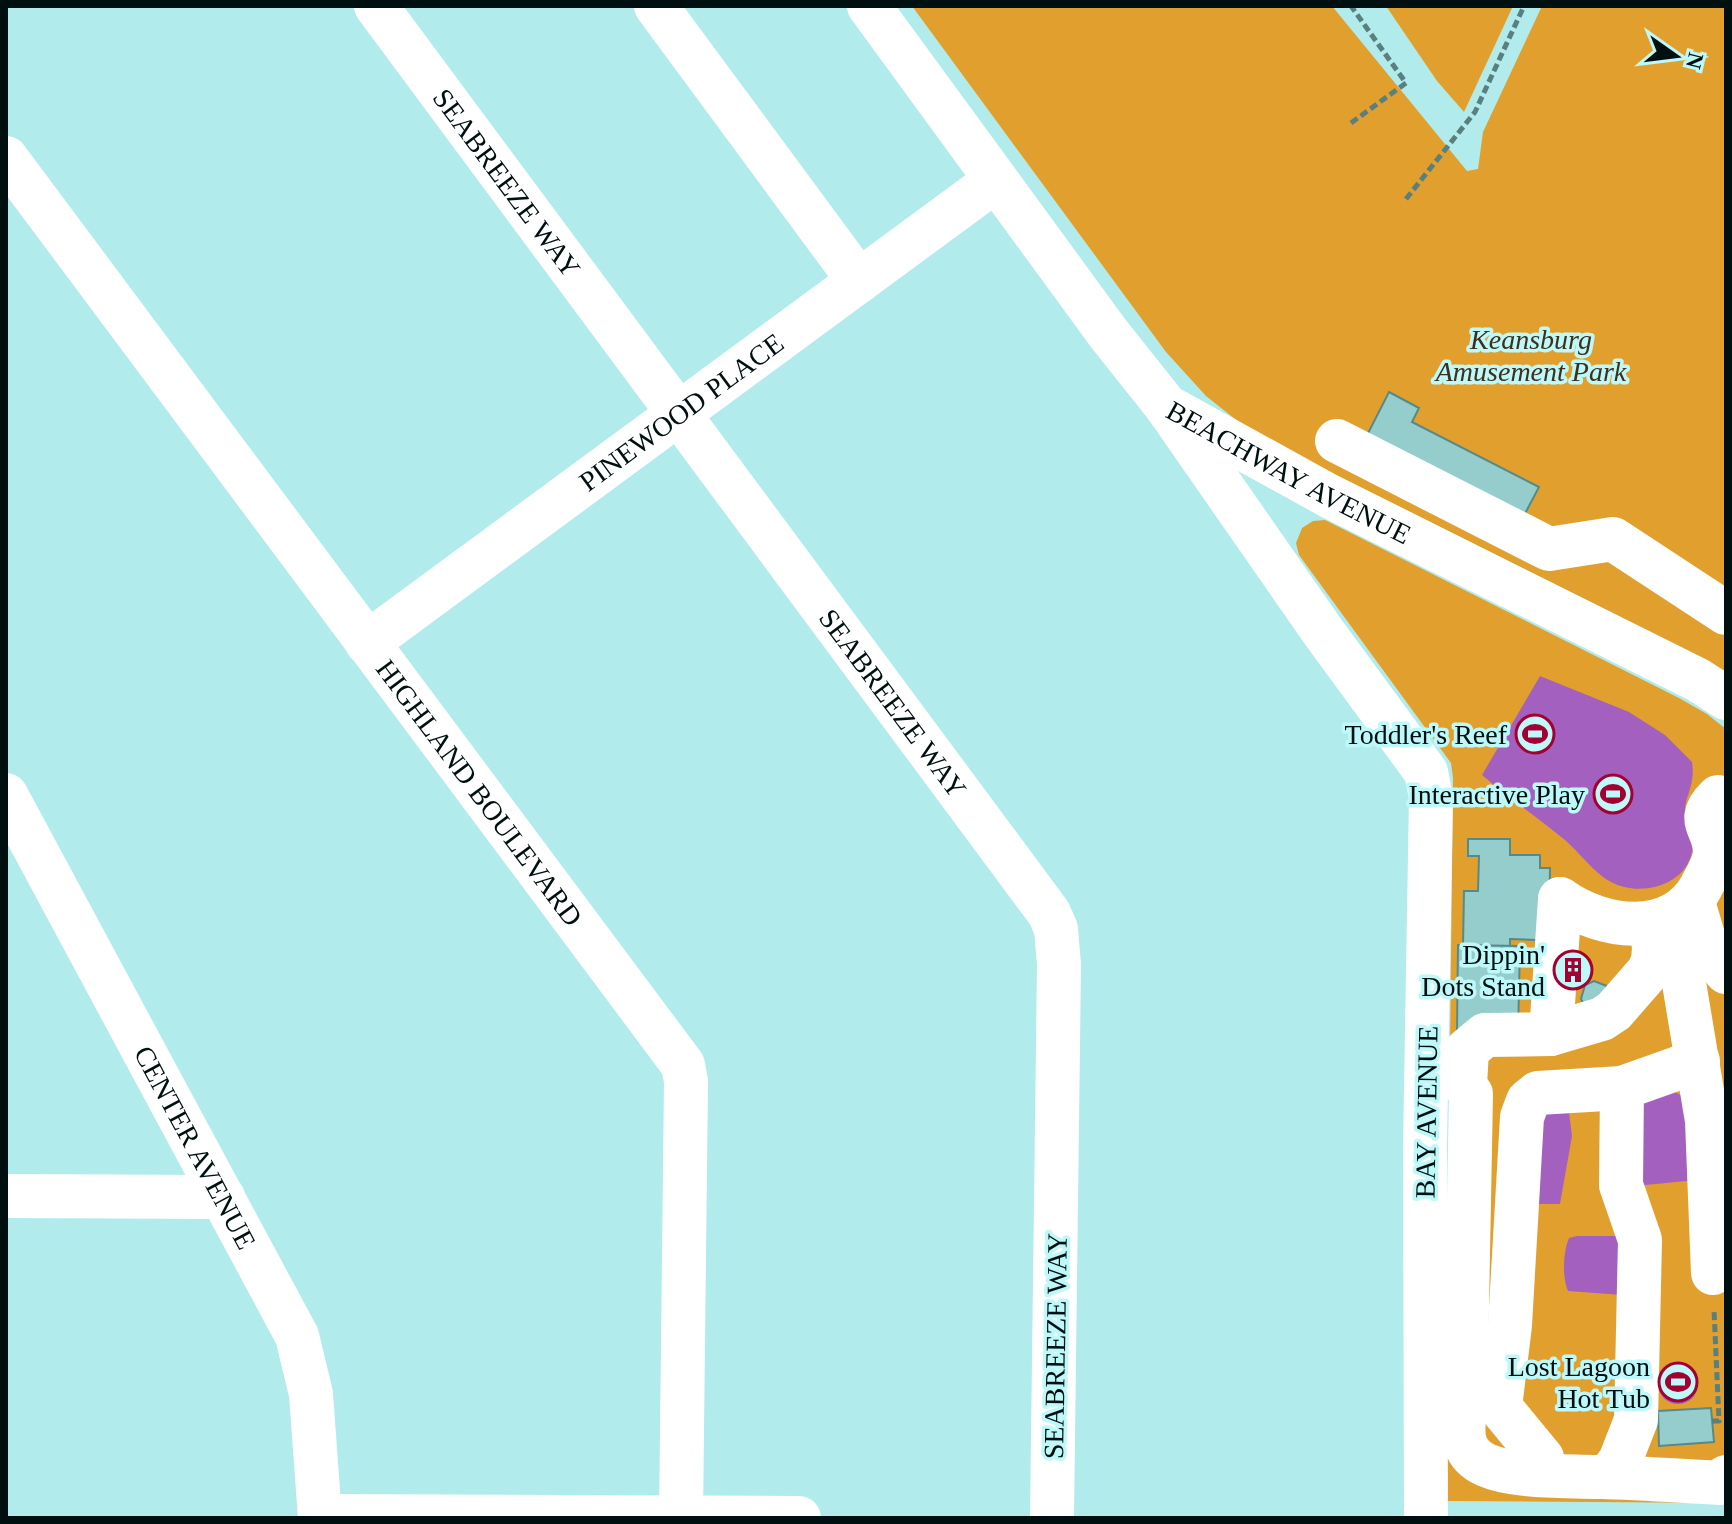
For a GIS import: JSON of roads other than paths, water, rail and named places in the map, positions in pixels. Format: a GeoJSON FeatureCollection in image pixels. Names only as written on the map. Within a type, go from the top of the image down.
{"type":"FeatureCollection","features":[{"type":"Feature","properties":{"kind":"street","name":"SEABREEZE WAY"},"geometry":{"type":"LineString","coordinates":[[376,6],[1049,913],[1056,929],[1059,965],[1052,1518]]}},
{"type":"Feature","properties":{"kind":"street"},"geometry":{"type":"LineString","coordinates":[[656,6],[859,281]]}},
{"type":"Feature","properties":{"kind":"street","name":"BEACHWAY AVENUE"},"geometry":{"type":"LineString","coordinates":[[869,6],[1166,406],[1329,496],[1698,680],[1726,698]]}},
{"type":"Feature","properties":{"kind":"street","name":"HIGHLAND BOULEVARD"},"geometry":{"type":"LineString","coordinates":[[6,158],[683,1065],[686,1081],[681,1517]]}},
{"type":"Feature","properties":{"kind":"street","name":"PINEWOOD PLACE"},"geometry":{"type":"LineString","coordinates":[[367,643],[996,180]]}},
{"type":"Feature","properties":{"kind":"street","name":"BAY AVENUE"},"geometry":{"type":"LineString","coordinates":[[1166,406],[1324,633],[1426,772],[1431,797],[1425,1146],[1426,1518]]}},
{"type":"Feature","properties":{"kind":"street"},"geometry":{"type":"LineString","coordinates":[[1337,441],[1549,549],[1613,539],[1726,613]]}},
{"type":"Feature","properties":{"kind":"street","name":"CENTER AVENUE"},"geometry":{"type":"LineString","coordinates":[[6,795],[302,1350],[311,1394],[320,1517]]}},
{"type":"Feature","properties":{"kind":"street"},"geometry":{"type":"LineString","coordinates":[[1718,797],[1709,806],[1705,820],[1721,849],[1710,870],[1654,948],[1648,972],[1614,1011],[1602,1019],[1551,1034],[1485,1035],[1467,1050],[1465,1085],[1471,1094],[1469,1230],[1465,1414],[1461,1435],[1468,1450],[1484,1465],[1535,1458],[1720,1483],[1726,1477]]}},
{"type":"Feature","properties":{"kind":"street"},"geometry":{"type":"LineString","coordinates":[[1551,1034],[1560,899],[1593,918],[1621,924],[1673,918],[1707,949],[1726,972]]}},
{"type":"Feature","properties":{"kind":"street"},"geometry":{"type":"LineString","coordinates":[[1673,918],[1696,1050],[1716,1128],[1713,1273]]}},
{"type":"Feature","properties":{"kind":"street"},"geometry":{"type":"LineString","coordinates":[[1535,1458],[1500,1407],[1516,1230],[1522,1117],[1528,1101],[1538,1093],[1622,1088],[1696,1050]]}},
{"type":"Feature","properties":{"kind":"street"},"geometry":{"type":"LineString","coordinates":[[1614,1469],[1636,1420],[1640,1240],[1621,1185],[1622,1088]]}},
{"type":"Feature","properties":{"kind":"street"},"geometry":{"type":"LineString","coordinates":[[6,1196],[223,1197]]}},
{"type":"Feature","properties":{"kind":"street"},"geometry":{"type":"LineString","coordinates":[[1469,1230],[1516,1230]]}},
{"type":"Feature","properties":{"kind":"street"},"geometry":{"type":"LineString","coordinates":[[320,1517],[799,1518]]}},
{"type":"Feature","properties":{"kind":"place","name":"Toddler's Reef"},"geometry":{"type":"Point","coordinates":[1535,734]}},
{"type":"Feature","properties":{"kind":"place","name":"Interactive Play"},"geometry":{"type":"Point","coordinates":[1613,794]}},
{"type":"Feature","properties":{"kind":"place","name":"Dippin' Dots Stand"},"geometry":{"type":"Point","coordinates":[1573,970]}},
{"type":"Feature","properties":{"kind":"place","name":"Lost Lagoon Hot Tub"},"geometry":{"type":"Point","coordinates":[1678,1382]}},
{"type":"Feature","properties":{"kind":"park label","name":"Keansburg Amusement Park"},"geometry":{"type":"Point","coordinates":[1531,355]}}]}
